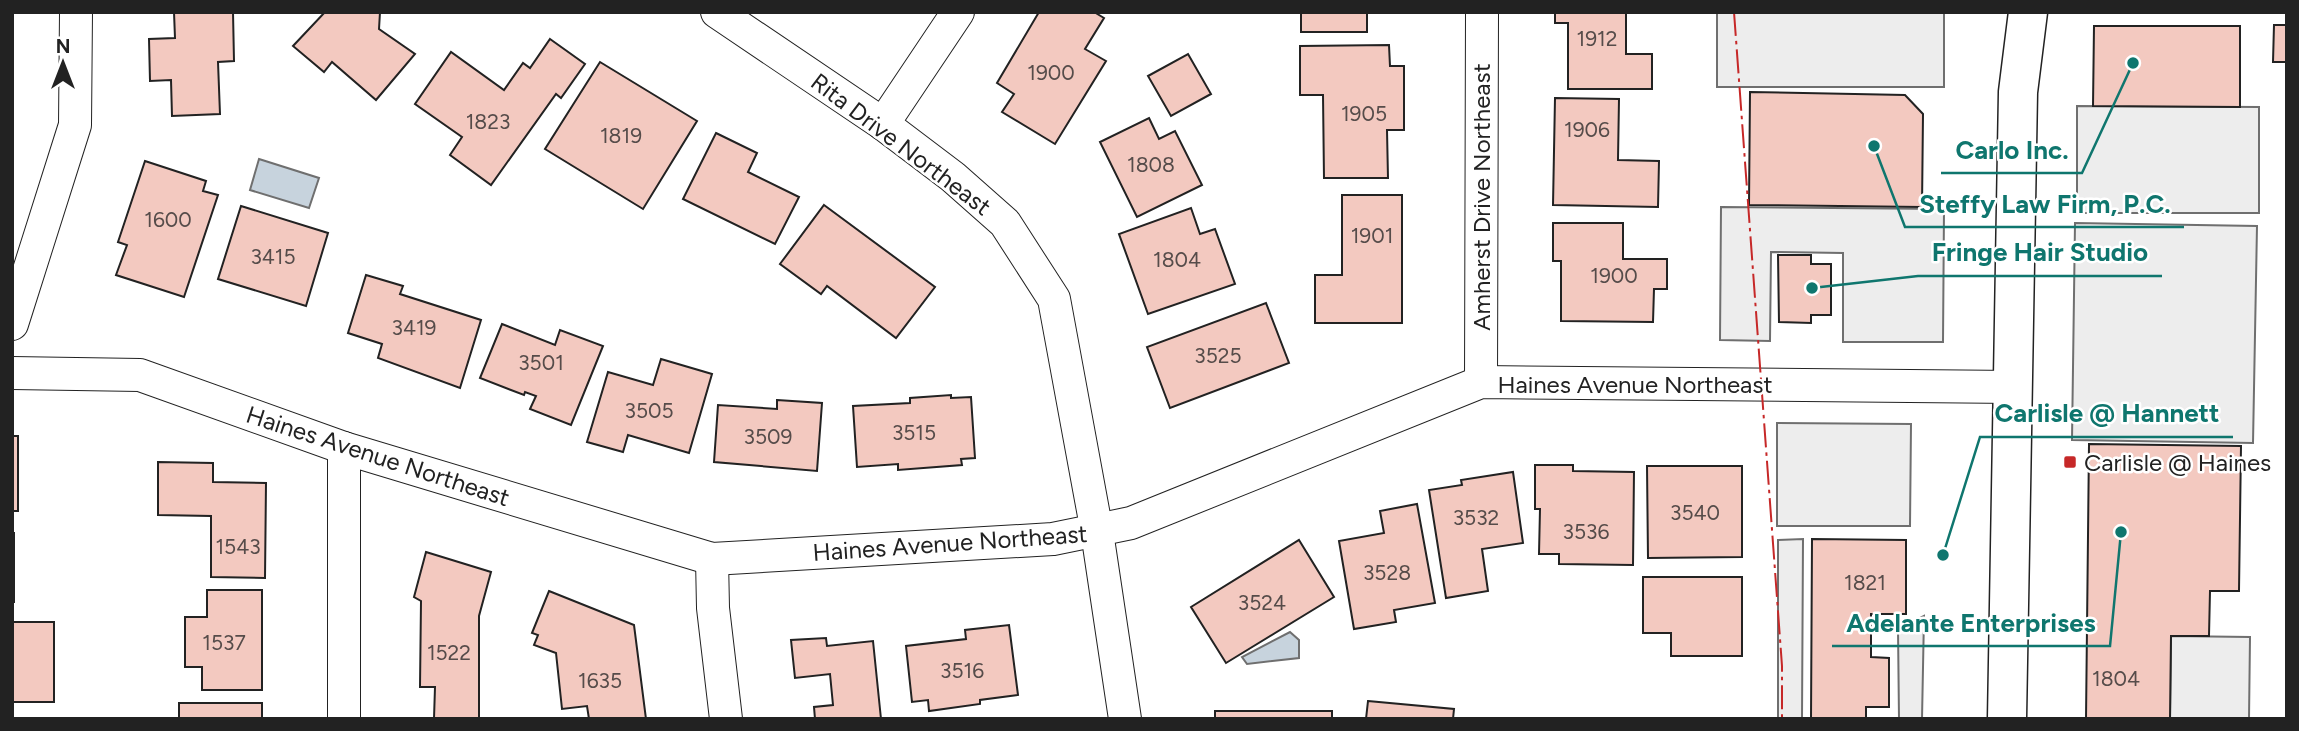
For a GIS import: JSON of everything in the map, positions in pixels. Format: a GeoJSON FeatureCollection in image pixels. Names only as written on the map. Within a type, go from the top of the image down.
{"type":"FeatureCollection","features":[{"type":"Feature","properties":{"kind":"main road"},"geometry":{"type":"LineString","coordinates":[[2007,719],[2015,387],[2018,93],[2010,12]]}},
{"type":"Feature","properties":{"kind":"main road"},"geometry":{"type":"LineString","coordinates":[[2018,93],[2028,12]]}},
{"type":"Feature","properties":{"kind":"street"},"geometry":{"type":"LineString","coordinates":[[12,324],[75,125],[76,12]]}},
{"type":"Feature","properties":{"kind":"street","name":"Rita Drive Northeast"},"geometry":{"type":"LineString","coordinates":[[717,12],[883,124],[953,177],[1005,223],[1054,299],[1097,532],[1125,719]]}},
{"type":"Feature","properties":{"kind":"street"},"geometry":{"type":"LineString","coordinates":[[883,124],[958,12]]}},
{"type":"Feature","properties":{"kind":"street","name":"Amherst Drive Northeast"},"geometry":{"type":"LineString","coordinates":[[1481,382],[1482,12]]}},
{"type":"Feature","properties":{"kind":"street","name":"Haines Avenue Northeast"},"geometry":{"type":"LineString","coordinates":[[12,373],[140,375],[344,448],[712,559],[1053,539],[1097,532],[1131,523],[1481,382],[2015,387]]}},
{"type":"Feature","properties":{"kind":"street"},"geometry":{"type":"LineString","coordinates":[[344,448],[344,719]]}},
{"type":"Feature","properties":{"kind":"street"},"geometry":{"type":"LineString","coordinates":[[712,559],[713,608],[726,719]]}},
{"type":"Feature","properties":{"kind":"shaded area"},"geometry":{"type":"Polygon","coordinates":[[[1717,12],[1944,12],[1944,87],[1717,87],[1717,12]]]}},
{"type":"Feature","properties":{"kind":"shaded area"},"geometry":{"type":"Polygon","coordinates":[[[2077,106],[2259,107],[2259,213],[2077,213],[2077,106]]]}},
{"type":"Feature","properties":{"kind":"shaded area"},"geometry":{"type":"Polygon","coordinates":[[[259,159],[319,178],[309,208],[250,190],[259,159]]]}},
{"type":"Feature","properties":{"kind":"shaded area"},"geometry":{"type":"Polygon","coordinates":[[[1721,207],[1944,209],[1943,342],[1843,342],[1843,253],[1771,252],[1770,341],[1720,340],[1721,207]]]}},
{"type":"Feature","properties":{"kind":"shaded area"},"geometry":{"type":"Polygon","coordinates":[[[2075,223],[2257,226],[2253,443],[2072,440],[2075,223]]]}},
{"type":"Feature","properties":{"kind":"shaded area"},"geometry":{"type":"Polygon","coordinates":[[[1777,423],[1911,424],[1910,526],[1777,526],[1777,423]]]}},
{"type":"Feature","properties":{"kind":"shaded area"},"geometry":{"type":"Polygon","coordinates":[[[1803,539],[1802,719],[1778,719],[1778,540],[1803,539]]]}},
{"type":"Feature","properties":{"kind":"shaded area"},"geometry":{"type":"Polygon","coordinates":[[[1924,616],[1922,719],[1899,719],[1898,629],[1924,616]]]}},
{"type":"Feature","properties":{"kind":"shaded area"},"geometry":{"type":"Polygon","coordinates":[[[1290,632],[1299,640],[1299,658],[1247,664],[1242,657],[1290,632]]]}},
{"type":"Feature","properties":{"kind":"shaded area"},"geometry":{"type":"Polygon","coordinates":[[[2171,636],[2250,637],[2249,719],[2170,719],[2171,636]]]}},
{"type":"Feature","properties":{"kind":"building"},"geometry":{"type":"Polygon","coordinates":[[[174,12],[233,12],[234,61],[218,62],[220,114],[172,116],[171,80],[150,81],[149,39],[175,38],[174,12]]]}},
{"type":"Feature","properties":{"kind":"building"},"geometry":{"type":"Polygon","coordinates":[[[325,12],[380,12],[379,29],[415,54],[376,100],[332,62],[324,72],[293,46],[325,12]]]}},
{"type":"Feature","properties":{"kind":"building"},"geometry":{"type":"Polygon","coordinates":[[[1039,12],[1094,12],[1104,18],[1085,49],[1106,61],[1055,144],[1002,112],[1014,94],[997,83],[1039,12]]]}},
{"type":"Feature","properties":{"kind":"building"},"geometry":{"type":"Polygon","coordinates":[[[1301,12],[1367,12],[1367,32],[1301,32],[1301,12]]]}},
{"type":"Feature","properties":{"kind":"building"},"geometry":{"type":"Polygon","coordinates":[[[1555,12],[1626,12],[1626,54],[1652,54],[1652,89],[1568,89],[1568,23],[1555,23],[1555,12]]]}},
{"type":"Feature","properties":{"kind":"building"},"geometry":{"type":"Polygon","coordinates":[[[2274,25],[2287,25],[2287,62],[2273,62],[2274,25]]]}},
{"type":"Feature","properties":{"kind":"building"},"geometry":{"type":"Polygon","coordinates":[[[2094,26],[2240,26],[2240,107],[2093,106],[2094,26]]]}},
{"type":"Feature","properties":{"kind":"building"},"geometry":{"type":"Polygon","coordinates":[[[550,39],[585,64],[561,98],[556,94],[491,185],[450,155],[462,137],[415,104],[451,52],[504,90],[523,63],[530,68],[550,39]]]}},
{"type":"Feature","properties":{"kind":"building"},"geometry":{"type":"Polygon","coordinates":[[[1389,45],[1390,66],[1404,66],[1404,130],[1387,130],[1388,178],[1324,178],[1323,95],[1300,95],[1300,46],[1389,45]]]}},
{"type":"Feature","properties":{"kind":"building"},"geometry":{"type":"Polygon","coordinates":[[[1188,54],[1211,94],[1171,116],[1148,76],[1188,54]]]}},
{"type":"Feature","properties":{"kind":"building"},"geometry":{"type":"Polygon","coordinates":[[[600,62],[697,121],[643,209],[545,149],[600,62]]]}},
{"type":"Feature","properties":{"kind":"building"},"geometry":{"type":"Polygon","coordinates":[[[1750,92],[1905,95],[1923,114],[1922,207],[1749,205],[1750,92]]]}},
{"type":"Feature","properties":{"kind":"building"},"geometry":{"type":"Polygon","coordinates":[[[1555,98],[1619,99],[1618,160],[1659,161],[1658,207],[1553,205],[1555,98]]]}},
{"type":"Feature","properties":{"kind":"building"},"geometry":{"type":"Polygon","coordinates":[[[1149,118],[1159,139],[1175,131],[1202,185],[1137,217],[1100,142],[1149,118]]]}},
{"type":"Feature","properties":{"kind":"building"},"geometry":{"type":"Polygon","coordinates":[[[716,133],[757,153],[748,172],[799,197],[775,244],[683,199],[716,133]]]}},
{"type":"Feature","properties":{"kind":"building"},"geometry":{"type":"Polygon","coordinates":[[[145,161],[206,181],[203,191],[218,195],[184,297],[116,275],[127,245],[118,242],[145,161]]]}},
{"type":"Feature","properties":{"kind":"building"},"geometry":{"type":"Polygon","coordinates":[[[1342,195],[1402,195],[1402,323],[1315,323],[1315,275],[1342,275],[1342,195]]]}},
{"type":"Feature","properties":{"kind":"building"},"geometry":{"type":"Polygon","coordinates":[[[824,205],[935,287],[896,338],[827,286],[821,294],[780,264],[824,205]]]}},
{"type":"Feature","properties":{"kind":"building"},"geometry":{"type":"Polygon","coordinates":[[[241,206],[328,233],[306,306],[218,279],[241,206]]]}},
{"type":"Feature","properties":{"kind":"building"},"geometry":{"type":"Polygon","coordinates":[[[1191,208],[1200,234],[1215,229],[1235,284],[1148,314],[1119,234],[1191,208]]]}},
{"type":"Feature","properties":{"kind":"building"},"geometry":{"type":"Polygon","coordinates":[[[1553,223],[1623,223],[1623,259],[1667,259],[1667,289],[1654,289],[1653,322],[1561,321],[1561,261],[1553,261],[1553,223]]]}},
{"type":"Feature","properties":{"kind":"building"},"geometry":{"type":"Polygon","coordinates":[[[1778,255],[1811,255],[1811,264],[1831,264],[1831,315],[1811,315],[1811,323],[1779,322],[1778,255]]]}},
{"type":"Feature","properties":{"kind":"building"},"geometry":{"type":"Polygon","coordinates":[[[366,275],[403,286],[400,294],[481,320],[460,388],[378,358],[382,344],[348,333],[366,275]]]}},
{"type":"Feature","properties":{"kind":"building"},"geometry":{"type":"Polygon","coordinates":[[[1266,303],[1289,363],[1170,408],[1147,347],[1266,303]]]}},
{"type":"Feature","properties":{"kind":"building"},"geometry":{"type":"Polygon","coordinates":[[[502,324],[555,345],[560,330],[603,346],[571,425],[530,409],[536,396],[525,392],[524,395],[480,378],[502,324]]]}},
{"type":"Feature","properties":{"kind":"building"},"geometry":{"type":"Polygon","coordinates":[[[661,359],[712,374],[689,453],[628,435],[623,452],[587,442],[608,372],[653,385],[661,359]]]}},
{"type":"Feature","properties":{"kind":"building"},"geometry":{"type":"Polygon","coordinates":[[[951,395],[951,398],[971,397],[975,458],[961,459],[962,465],[898,470],[898,464],[857,467],[853,406],[910,403],[910,398],[951,395]]]}},
{"type":"Feature","properties":{"kind":"building"},"geometry":{"type":"Polygon","coordinates":[[[777,400],[822,403],[817,471],[714,462],[718,405],[777,409],[777,400]]]}},
{"type":"Feature","properties":{"kind":"building"},"geometry":{"type":"Polygon","coordinates":[[[12,436],[18,436],[18,511],[12,511],[12,436]]]}},
{"type":"Feature","properties":{"kind":"building"},"geometry":{"type":"Polygon","coordinates":[[[2089,444],[2241,446],[2239,591],[2210,591],[2209,636],[2171,636],[2170,719],[2086,719],[2089,444]]]}},
{"type":"Feature","properties":{"kind":"building"},"geometry":{"type":"Polygon","coordinates":[[[158,462],[213,463],[213,482],[266,483],[265,578],[211,577],[211,516],[158,515],[158,462]]]}},
{"type":"Feature","properties":{"kind":"building"},"geometry":{"type":"Polygon","coordinates":[[[1535,465],[1573,465],[1573,471],[1634,472],[1633,565],[1559,564],[1559,554],[1539,554],[1540,509],[1535,509],[1535,465]]]}},
{"type":"Feature","properties":{"kind":"building"},"geometry":{"type":"Polygon","coordinates":[[[1647,466],[1742,466],[1742,557],[1648,558],[1647,466]]]}},
{"type":"Feature","properties":{"kind":"building"},"geometry":{"type":"Polygon","coordinates":[[[1513,472],[1523,543],[1482,549],[1488,591],[1446,598],[1429,490],[1462,485],[1461,480],[1513,472]]]}},
{"type":"Feature","properties":{"kind":"building"},"geometry":{"type":"Polygon","coordinates":[[[1417,504],[1435,603],[1394,610],[1396,622],[1354,629],[1339,541],[1384,533],[1380,511],[1417,504]]]}},
{"type":"Feature","properties":{"kind":"building"},"geometry":{"type":"Polygon","coordinates":[[[14,533],[14,602],[12,602],[14,533]]]}},
{"type":"Feature","properties":{"kind":"building"},"geometry":{"type":"Polygon","coordinates":[[[1812,539],[1906,540],[1906,614],[1871,614],[1871,657],[1889,658],[1889,707],[1866,707],[1866,719],[1811,719],[1812,539]]]}},
{"type":"Feature","properties":{"kind":"building"},"geometry":{"type":"Polygon","coordinates":[[[1299,540],[1334,597],[1226,663],[1191,607],[1299,540]]]}},
{"type":"Feature","properties":{"kind":"building"},"geometry":{"type":"Polygon","coordinates":[[[426,552],[491,572],[479,616],[479,719],[434,719],[435,687],[420,687],[421,601],[414,597],[426,552]]]}},
{"type":"Feature","properties":{"kind":"building"},"geometry":{"type":"Polygon","coordinates":[[[1643,577],[1742,577],[1742,656],[1671,656],[1671,633],[1643,633],[1643,577]]]}},
{"type":"Feature","properties":{"kind":"building"},"geometry":{"type":"Polygon","coordinates":[[[207,590],[262,590],[262,690],[202,690],[202,667],[185,667],[185,617],[207,617],[207,590]]]}},
{"type":"Feature","properties":{"kind":"building"},"geometry":{"type":"Polygon","coordinates":[[[549,591],[634,625],[646,719],[589,719],[587,706],[562,709],[556,653],[534,645],[538,635],[532,633],[549,591]]]}},
{"type":"Feature","properties":{"kind":"building"},"geometry":{"type":"Polygon","coordinates":[[[12,622],[54,622],[54,702],[12,702],[12,622]]]}},
{"type":"Feature","properties":{"kind":"building"},"geometry":{"type":"Polygon","coordinates":[[[1009,625],[1018,695],[980,700],[980,704],[929,711],[928,700],[912,702],[906,646],[966,639],[965,630],[1009,625]]]}},
{"type":"Feature","properties":{"kind":"building"},"geometry":{"type":"Polygon","coordinates":[[[826,638],[827,646],[873,641],[881,719],[815,719],[814,707],[833,705],[830,674],[795,678],[791,640],[826,638]]]}},
{"type":"Feature","properties":{"kind":"building"},"geometry":{"type":"Polygon","coordinates":[[[1368,701],[1454,709],[1453,719],[1366,719],[1368,701]]]}},
{"type":"Feature","properties":{"kind":"building"},"geometry":{"type":"Polygon","coordinates":[[[179,703],[262,703],[262,719],[179,719],[179,703]]]}},
{"type":"Feature","properties":{"kind":"building"},"geometry":{"type":"Polygon","coordinates":[[[1215,711],[1332,711],[1332,719],[1215,719],[1215,711]]]}},
{"type":"Feature","properties":{"kind":"power"},"geometry":{"type":"LineString","coordinates":[[1734,12],[1782,666],[1782,719]]}},
{"type":"Feature","properties":{"kind":"place","name":"Carlo Inc."},"geometry":{"type":"Point","coordinates":[2133,63]}},
{"type":"Feature","properties":{"kind":"place","name":"Steffy Law Firm, P.C."},"geometry":{"type":"Point","coordinates":[1874,146]}},
{"type":"Feature","properties":{"kind":"place","name":"Fringe Hair Studio"},"geometry":{"type":"Point","coordinates":[1812,288]}},
{"type":"Feature","properties":{"kind":"place","name":"Carlisle @ Haines"},"geometry":{"type":"Point","coordinates":[2070,462]}},
{"type":"Feature","properties":{"kind":"place","name":"Adelante Enterprises"},"geometry":{"type":"Point","coordinates":[2121,532]}},
{"type":"Feature","properties":{"kind":"place","name":"Carlisle @ Hannett"},"geometry":{"type":"Point","coordinates":[1943,555]}}]}
